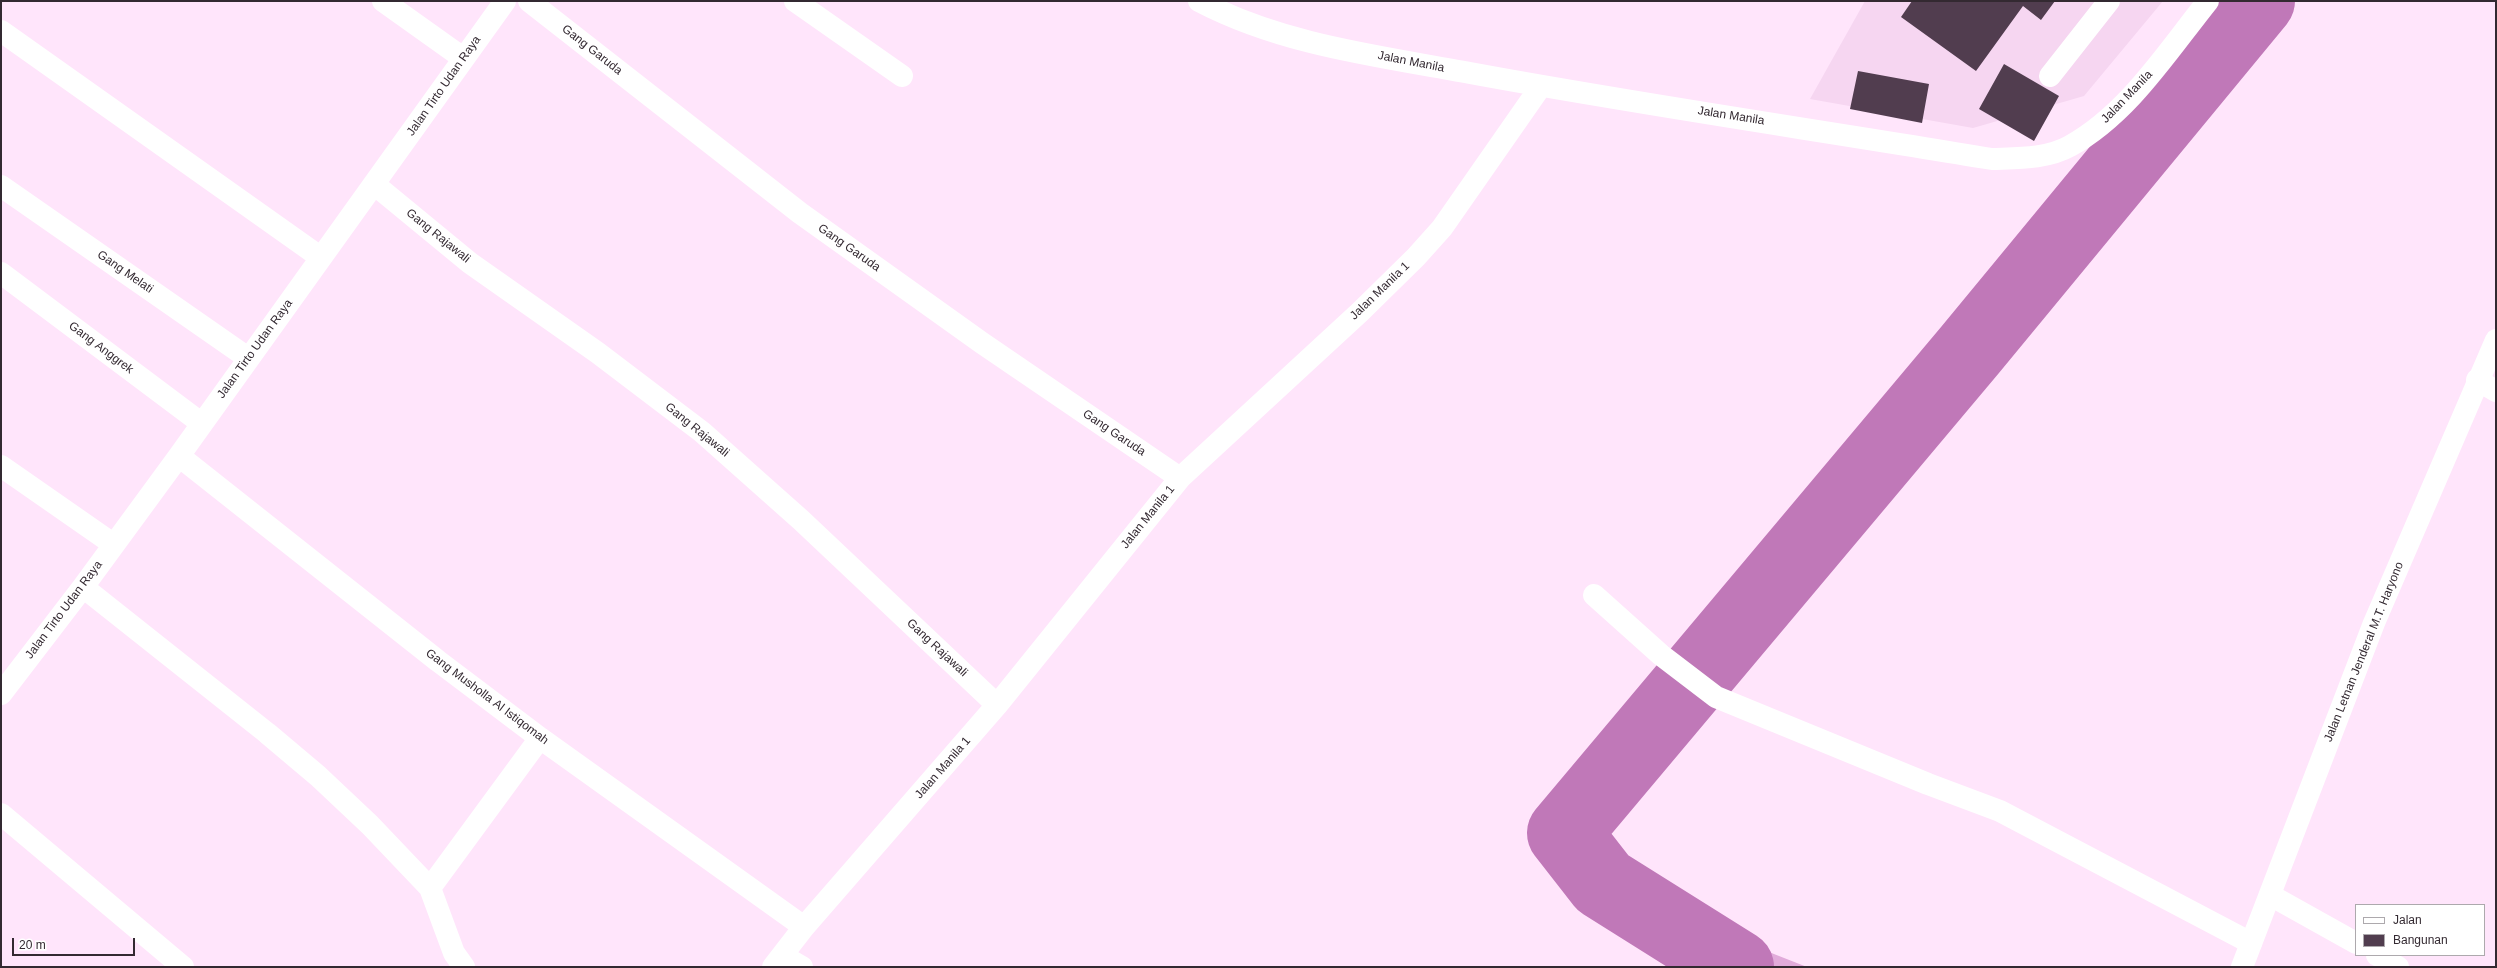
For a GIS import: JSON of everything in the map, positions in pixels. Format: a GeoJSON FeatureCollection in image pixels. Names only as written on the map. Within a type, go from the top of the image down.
{"type":"FeatureCollection","features":[{"type":"Feature","properties":{"kind":"street"},"geometry":{"type":"LineString","coordinates":[[383,1],[463,58]]}},
{"type":"Feature","properties":{"kind":"street","name":"Jalan Tirto Udan Raya"},"geometry":{"type":"LineString","coordinates":[[4,682],[83,587],[113,544],[179,456],[201,423],[505,1]]}},
{"type":"Feature","properties":{"kind":"street","name":"Gang Garuda"},"geometry":{"type":"LineString","coordinates":[[529,1],[800,213],[982,343],[1180,478]]}},
{"type":"Feature","properties":{"kind":"street"},"geometry":{"type":"LineString","coordinates":[[795,1],[902,76]]}},
{"type":"Feature","properties":{"kind":"street","name":"Jalan Manila"},"geometry":{"type":"LineString","coordinates":[[1199,1],[1251,25],[1287,37],[1541,86],[1992,159],[2032,158],[2069,147],[2106,120],[2141,86],[2208,1]]}},
{"type":"Feature","properties":{"kind":"street"},"geometry":{"type":"LineString","coordinates":[[2050,76],[2109,1]]}},
{"type":"Feature","properties":{"kind":"street"},"geometry":{"type":"LineString","coordinates":[[1,31],[320,257]]}},
{"type":"Feature","properties":{"kind":"street","name":"Jalan Manila 1"},"geometry":{"type":"LineString","coordinates":[[778,961],[804,927],[997,705],[1180,478],[1416,257],[1442,228],[1541,86]]}},
{"type":"Feature","properties":{"kind":"street","name":"Gang Rajawali"},"geometry":{"type":"LineString","coordinates":[[374,184],[470,262],[598,353],[702,432],[801,520],[997,705]]}},
{"type":"Feature","properties":{"kind":"street","name":"Gang Melati"},"geometry":{"type":"LineString","coordinates":[[1,186],[248,358]]}},
{"type":"Feature","properties":{"kind":"street","name":"Gang Anggrek"},"geometry":{"type":"LineString","coordinates":[[1,273],[201,423]]}},
{"type":"Feature","properties":{"kind":"street","name":"Jalan Letnan Jenderal M.T. Haryono"},"geometry":{"type":"LineString","coordinates":[[2242,967],[2374,623],[2477,380],[2496,340]]}},
{"type":"Feature","properties":{"kind":"street"},"geometry":{"type":"LineString","coordinates":[[2477,380],[2496,391]]}},
{"type":"Feature","properties":{"kind":"street","name":"Gang Musholla Al Istiqomah"},"geometry":{"type":"LineString","coordinates":[[179,456],[438,661],[540,738],[804,927]]}},
{"type":"Feature","properties":{"kind":"street"},"geometry":{"type":"LineString","coordinates":[[1,466],[113,544]]}},
{"type":"Feature","properties":{"kind":"street"},"geometry":{"type":"LineString","coordinates":[[83,587],[318,776],[430,888],[454,953],[464,967]]}},
{"type":"Feature","properties":{"kind":"street"},"geometry":{"type":"LineString","coordinates":[[1594,595],[1661,655],[1716,697],[1928,784],[2000,811],[2251,943]]}},
{"type":"Feature","properties":{"kind":"street"},"geometry":{"type":"LineString","coordinates":[[430,888],[540,738]]}},
{"type":"Feature","properties":{"kind":"street"},"geometry":{"type":"LineString","coordinates":[[1,814],[183,967]]}},
{"type":"Feature","properties":{"kind":"street"},"geometry":{"type":"LineString","coordinates":[[2270,895],[2355,943]]}},
{"type":"Feature","properties":{"kind":"street"},"geometry":{"type":"LineString","coordinates":[[2379,956],[2398,967]]}},
{"type":"Feature","properties":{"kind":"street"},"geometry":{"type":"LineString","coordinates":[[778,961],[802,967]]}},
{"type":"Feature","properties":{"kind":"shaded area"},"geometry":{"type":"Polygon","coordinates":[[[1865,1],[2163,1],[2084,96],[1973,128],[1810,99],[1865,1]]]}},
{"type":"Feature","properties":{"kind":"shaded area"},"geometry":{"type":"Polygon","coordinates":[[[1746,943],[1807,967],[1733,967],[1746,943]]]}},
{"type":"Feature","properties":{"kind":"building"},"geometry":{"type":"Polygon","coordinates":[[[1912,1],[2055,1],[2041,20],[2023,6],[1976,71],[1901,17],[1912,1]]]}},
{"type":"Feature","properties":{"kind":"building"},"geometry":{"type":"Polygon","coordinates":[[[2004,64],[2059,96],[2034,141],[1979,109],[2004,64]]]}},
{"type":"Feature","properties":{"kind":"building"},"geometry":{"type":"Polygon","coordinates":[[[1858,71],[1929,84],[1922,123],[1850,109],[1858,71]]]}},
{"type":"Feature","properties":{"kind":"waterway"},"geometry":{"type":"LineString","coordinates":[[1737,967],[1603,883],[1564,833],[1970,350],[2258,1]]}}]}
